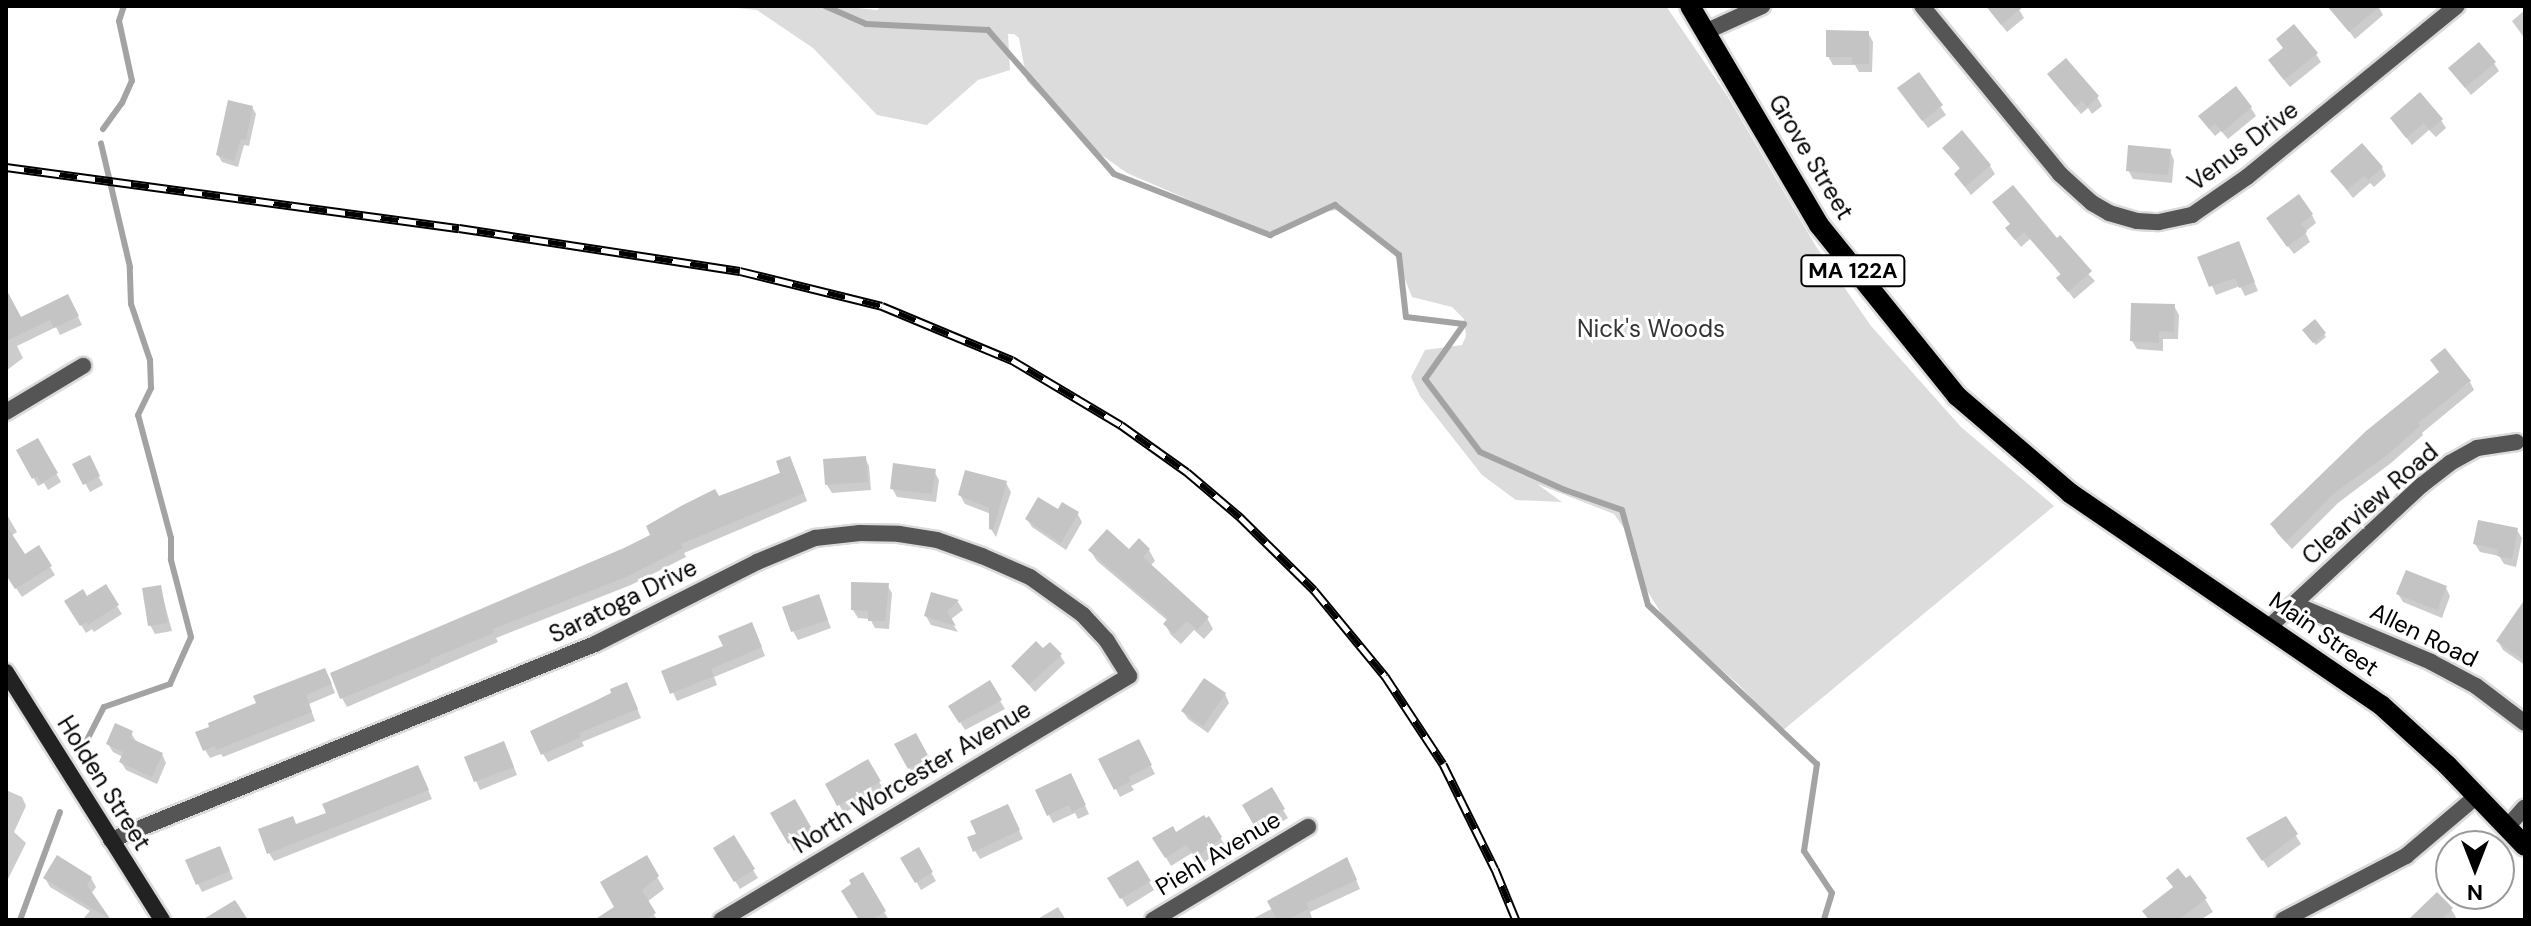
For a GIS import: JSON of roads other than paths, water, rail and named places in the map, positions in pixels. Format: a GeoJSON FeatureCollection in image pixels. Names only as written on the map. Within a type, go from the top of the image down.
{"type":"FeatureCollection","features":[{"type":"Feature","properties":{"kind":"main road","name":"Grove Street"},"geometry":{"type":"LineString","coordinates":[[1690,6],[1811,213],[1873,296],[1957,396],[2070,493]]}},
{"type":"Feature","properties":{"kind":"main road","name":"Main Street"},"geometry":{"type":"LineString","coordinates":[[2070,493],[2381,705],[2478,795],[2525,846]]}},
{"type":"Feature","properties":{"kind":"main road","name":"Holden Street"},"geometry":{"type":"LineString","coordinates":[[6,672],[162,920]]}},
{"type":"Feature","properties":{"kind":"street"},"geometry":{"type":"LineString","coordinates":[[1705,32],[1736,12],[1762,6]]}},
{"type":"Feature","properties":{"kind":"street","name":"Venus Drive"},"geometry":{"type":"LineString","coordinates":[[1922,6],[2060,174],[2092,203],[2109,213],[2137,221],[2159,222],[2192,215],[2247,177],[2457,6]]}},
{"type":"Feature","properties":{"kind":"street"},"geometry":{"type":"LineString","coordinates":[[6,412],[83,366]]}},
{"type":"Feature","properties":{"kind":"street","name":"Clearview Road"},"geometry":{"type":"LineString","coordinates":[[2269,627],[2422,485],[2450,463],[2477,448],[2517,442]]}},
{"type":"Feature","properties":{"kind":"street","name":"Saratoga Drive"},"geometry":{"type":"LineString","coordinates":[[111,840],[595,644],[757,562],[815,538],[882,532],[920,536],[1011,568],[1083,615],[1107,641],[1129,676]]}},
{"type":"Feature","properties":{"kind":"street","name":"Allen Road"},"geometry":{"type":"LineString","coordinates":[[2294,604],[2431,662],[2476,686],[2525,723]]}},
{"type":"Feature","properties":{"kind":"street","name":"North Worcester Avenue"},"geometry":{"type":"LineString","coordinates":[[721,920],[1129,676]]}},
{"type":"Feature","properties":{"kind":"street"},"geometry":{"type":"LineString","coordinates":[[2283,920],[2406,856],[2478,795]]}},
{"type":"Feature","properties":{"kind":"street"},"geometry":{"type":"LineString","coordinates":[[2508,826],[2525,807]]}},
{"type":"Feature","properties":{"kind":"street","name":"Piehl Avenue"},"geometry":{"type":"LineString","coordinates":[[1153,920],[1308,827]]}},
{"type":"Feature","properties":{"kind":"waterway"},"geometry":{"type":"LineString","coordinates":[[103,129],[122,103],[132,81],[119,21],[124,6]]}},
{"type":"Feature","properties":{"kind":"waterway"},"geometry":{"type":"LineString","coordinates":[[825,6],[866,24],[988,30],[1114,174],[1270,235],[1335,205],[1399,255],[1406,317],[1464,324],[1425,379],[1480,452],[1565,490],[1622,510],[1648,605],[1817,764],[1804,851],[1832,893],[1824,920]]}},
{"type":"Feature","properties":{"kind":"waterway"},"geometry":{"type":"LineString","coordinates":[[87,740],[104,707],[170,684],[191,637],[171,560],[171,538],[138,415],[151,388],[150,360],[131,304],[130,267],[101,143]]}},
{"type":"Feature","properties":{"kind":"waterway"},"geometry":{"type":"LineString","coordinates":[[20,920],[60,812]]}},
{"type":"Feature","properties":{"kind":"railway"},"geometry":{"type":"LineString","coordinates":[[6,167],[459,228],[740,271],[882,306],[1012,360],[1121,425],[1187,472],[1240,517],[1314,590],[1385,676],[1443,764],[1495,869],[1516,920]]}},
{"type":"Feature","properties":{"kind":"park label","name":"Nick's Woods"},"geometry":{"type":"Point","coordinates":[1651,329]}}]}
